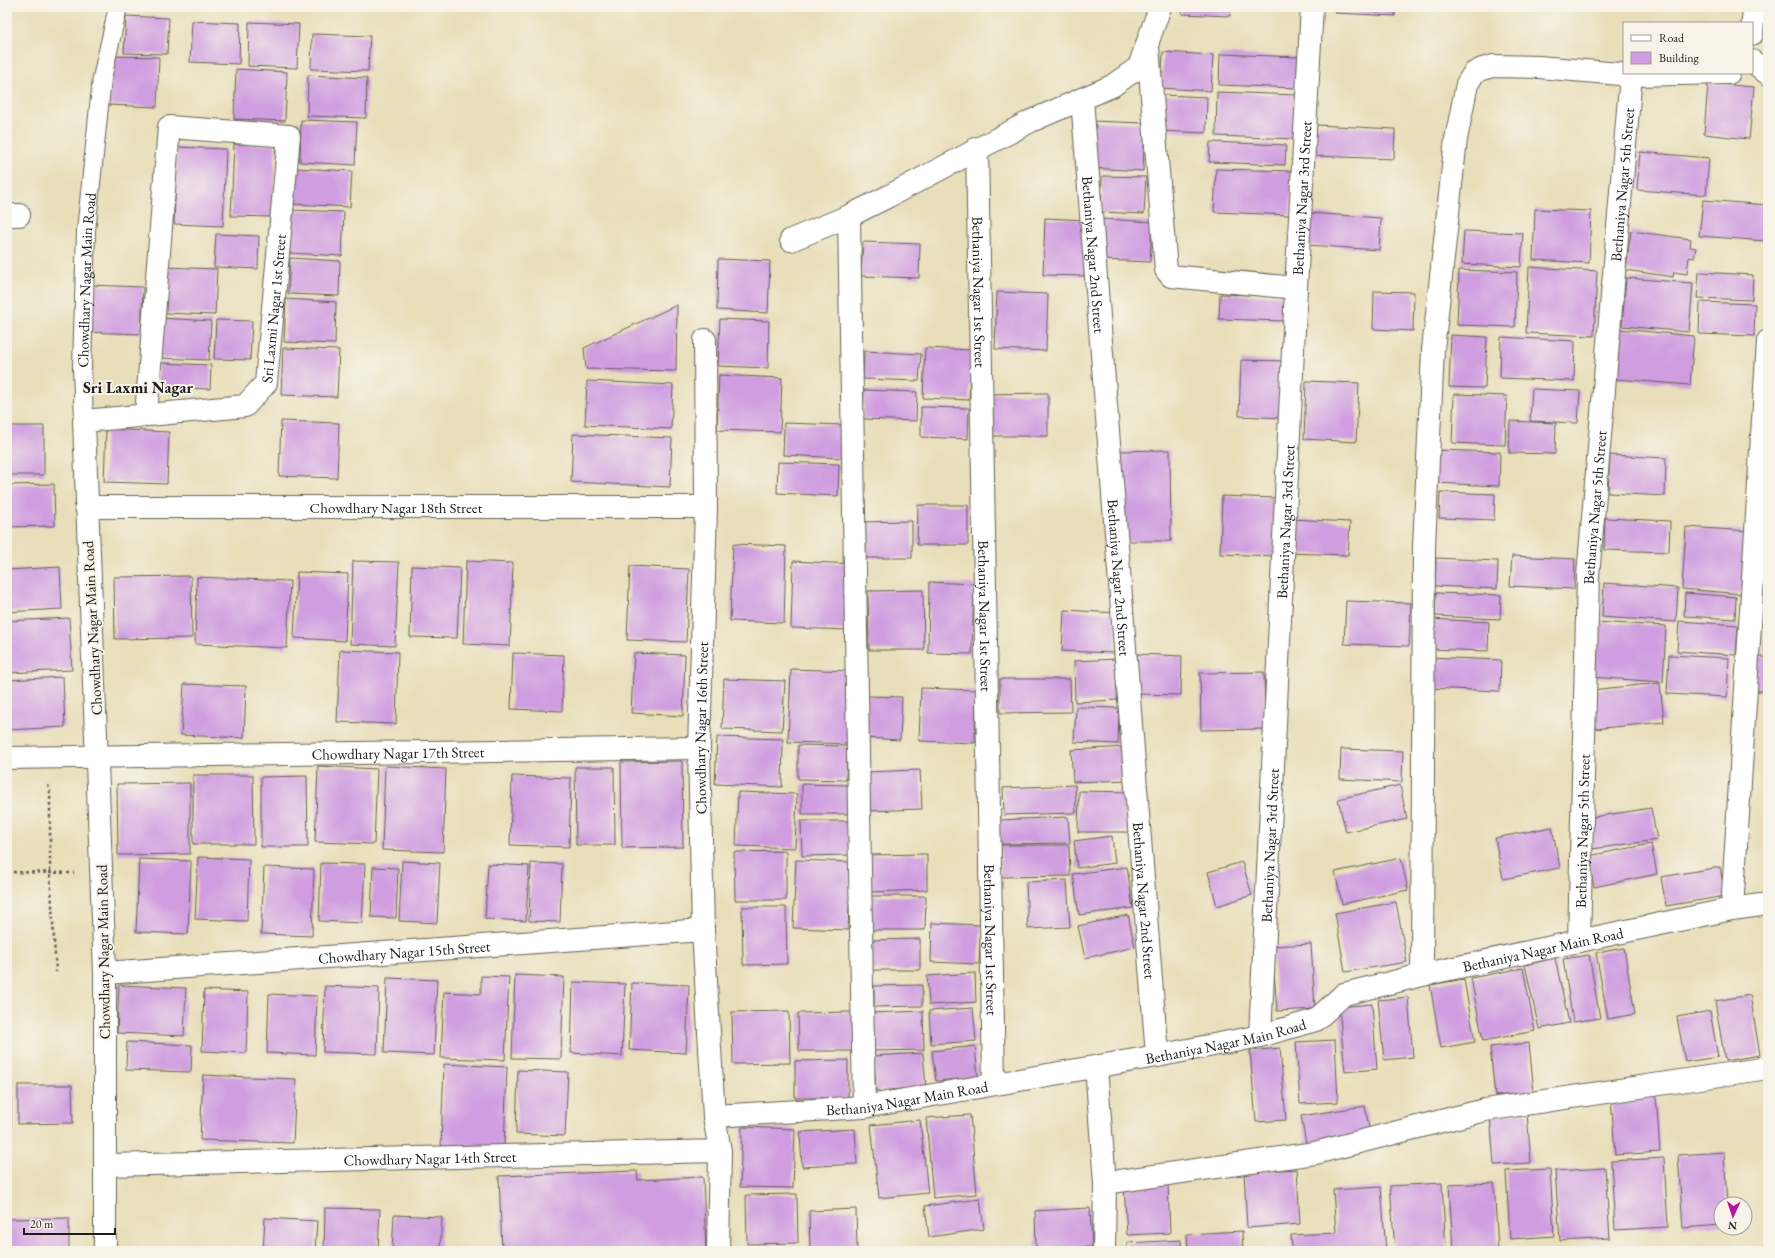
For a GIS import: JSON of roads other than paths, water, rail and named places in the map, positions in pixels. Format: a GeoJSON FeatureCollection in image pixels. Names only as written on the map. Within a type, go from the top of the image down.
{"type":"FeatureCollection","features":[{"type":"Feature","properties":{"kind":"street"},"geometry":{"type":"LineString","coordinates":[[791,240],[849,216],[1031,121],[1112,86],[1139,67],[1160,7]]}},
{"type":"Feature","properties":{"kind":"street","name":"Bethaniya Nagar 3rd Street"},"geometry":{"type":"LineString","coordinates":[[1260,1036],[1296,288],[1312,7]]}},
{"type":"Feature","properties":{"kind":"street"},"geometry":{"type":"LineString","coordinates":[[1753,22],[1754,7]]}},
{"type":"Feature","properties":{"kind":"street"},"geometry":{"type":"LineString","coordinates":[[1148,44],[1166,270],[1171,276],[1296,288]]}},
{"type":"Feature","properties":{"kind":"street"},"geometry":{"type":"LineString","coordinates":[[1753,62],[1768,74]]}},
{"type":"Feature","properties":{"kind":"street"},"geometry":{"type":"LineString","coordinates":[[1422,975],[1424,546],[1433,350],[1456,139],[1467,84],[1474,73],[1494,66],[1539,67],[1631,75],[1680,74]]}},
{"type":"Feature","properties":{"kind":"street","name":"Bethaniya Nagar 5th Street"},"geometry":{"type":"LineString","coordinates":[[1579,941],[1588,576],[1631,75]]}},
{"type":"Feature","properties":{"kind":"street","name":"Bethaniya Nagar 2nd Street"},"geometry":{"type":"LineString","coordinates":[[1082,99],[1156,1056]]}},
{"type":"Feature","properties":{"kind":"street","name":"Sri Laxmi Nagar 1st Street"},"geometry":{"type":"LineString","coordinates":[[84,421],[246,406],[266,383],[289,136],[169,127],[146,415]]}},
{"type":"Feature","properties":{"kind":"street","name":"Bethaniya Nagar 1st Street"},"geometry":{"type":"LineString","coordinates":[[977,148],[994,1084]]}},
{"type":"Feature","properties":{"kind":"street"},"geometry":{"type":"LineString","coordinates":[[849,216],[864,1108]]}},
{"type":"Feature","properties":{"kind":"street","name":"Chowdhary Nagar 16th Street"},"geometry":{"type":"LineString","coordinates":[[705,340],[706,507],[699,748],[703,930],[714,1116]]}},
{"type":"Feature","properties":{"kind":"street"},"geometry":{"type":"LineString","coordinates":[[1732,910],[1768,341]]}},
{"type":"Feature","properties":{"kind":"street","name":"Chowdhary Nagar Main Road"},"geometry":{"type":"LineString","coordinates":[[84,421],[86,507],[105,973],[105,1251]]}},
{"type":"Feature","properties":{"kind":"street","name":"Chowdhary Nagar 18th Street"},"geometry":{"type":"LineString","coordinates":[[86,507],[706,507]]}},
{"type":"Feature","properties":{"kind":"street","name":"Chowdhary Nagar 17th Street"},"geometry":{"type":"LineString","coordinates":[[7,758],[699,748]]}},
{"type":"Feature","properties":{"kind":"street","name":"Bethaniya Nagar Main Road"},"geometry":{"type":"LineString","coordinates":[[714,1116],[864,1108],[1260,1036],[1316,1020],[1344,994],[1422,975],[1579,941],[1768,904]]}},
{"type":"Feature","properties":{"kind":"street","name":"Chowdhary Nagar 15th Street"},"geometry":{"type":"LineString","coordinates":[[105,973],[703,930]]}},
{"type":"Feature","properties":{"kind":"street"},"geometry":{"type":"LineString","coordinates":[[1096,1067],[1105,1184],[1104,1251]]}},
{"type":"Feature","properties":{"kind":"street"},"geometry":{"type":"LineString","coordinates":[[1105,1184],[1315,1153],[1485,1110],[1768,1068]]}},
{"type":"Feature","properties":{"kind":"street"},"geometry":{"type":"LineString","coordinates":[[714,1116],[720,1151],[718,1251]]}},
{"type":"Feature","properties":{"kind":"street","name":"Chowdhary Nagar 14th Street"},"geometry":{"type":"LineString","coordinates":[[105,1165],[720,1151]]}},
{"type":"Feature","properties":{"kind":"lane","name":"Chowdhary Nagar Main Road"},"geometry":{"type":"LineString","coordinates":[[84,421],[82,367],[86,231],[102,78],[118,7]]}},
{"type":"Feature","properties":{"kind":"district","name":"Sri Laxmi Nagar"},"geometry":{"type":"Point","coordinates":[138,387]}}]}
